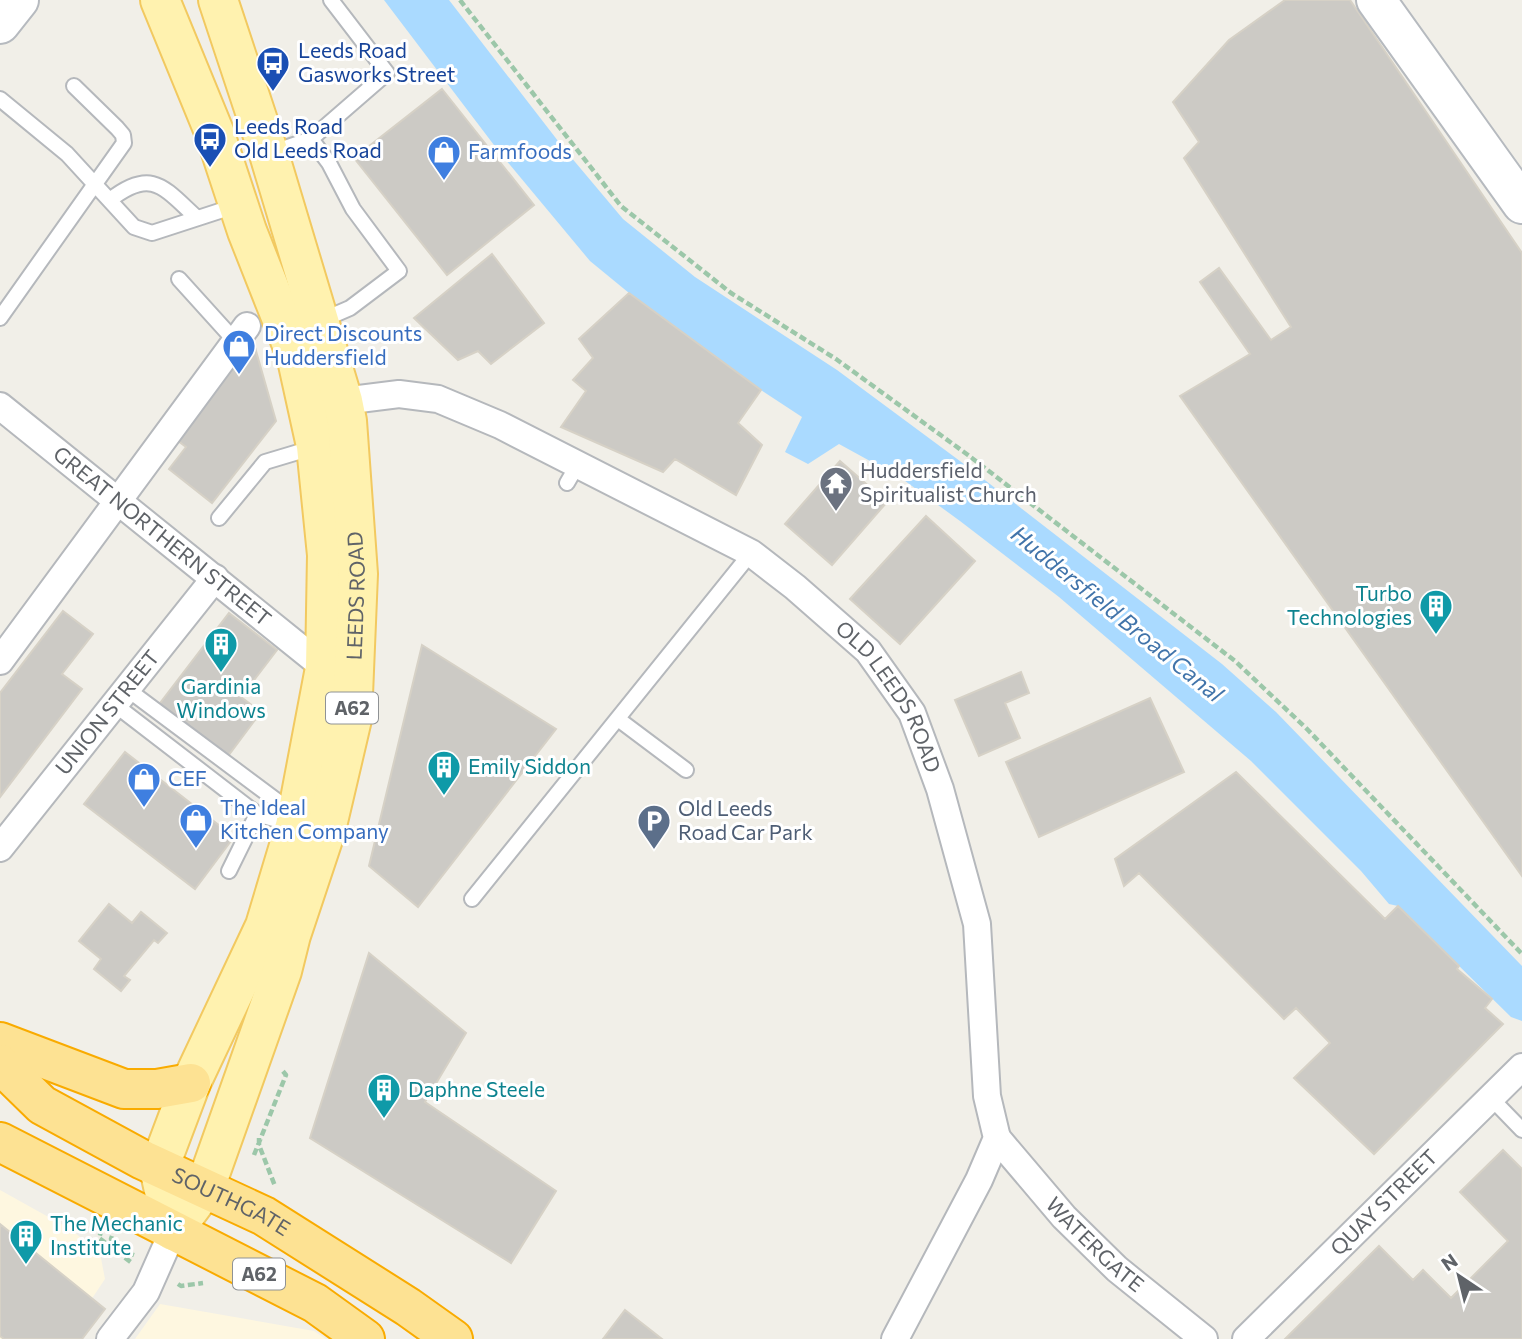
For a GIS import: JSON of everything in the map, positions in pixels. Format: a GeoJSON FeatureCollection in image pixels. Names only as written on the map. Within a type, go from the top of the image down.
{"type":"FeatureCollection","features":[{"type":"Feature","properties":{"kind":"highway"},"geometry":{"type":"LineString","coordinates":[[0,1042],[124,1089],[157,1089],[191,1083]]}},
{"type":"Feature","properties":{"kind":"highway","name":"A62"},"geometry":{"type":"LineString","coordinates":[[0,1064],[42,1105]]}},
{"type":"Feature","properties":{"kind":"highway","name":"SOUTHGATE"},"geometry":{"type":"LineString","coordinates":[[42,1105],[159,1168],[274,1222],[408,1307],[453,1339]]}},
{"type":"Feature","properties":{"kind":"highway","name":"A62"},"geometry":{"type":"LineString","coordinates":[[0,1142],[315,1303],[365,1339]]}},
{"type":"Feature","properties":{"kind":"main road","name":"LEEDS ROAD"},"geometry":{"type":"LineString","coordinates":[[159,1168],[191,1083],[265,926],[296,821],[326,668],[327,555],[312,433],[296,355],[238,205],[215,134],[160,0]]}},
{"type":"Feature","properties":{"kind":"main road","name":"LEEDS ROAD"},"geometry":{"type":"LineString","coordinates":[[205,1188],[282,971],[291,935],[326,830],[352,719],[358,574],[347,421],[343,401],[269,154],[218,0]]}},
{"type":"Feature","properties":{"kind":"main road"},"geometry":{"type":"LineString","coordinates":[[1376,0],[1522,204]]}},
{"type":"Feature","properties":{"kind":"main road","name":"SOUTHGATE"},"geometry":{"type":"LineString","coordinates":[[0,1083],[42,1105]]}},
{"type":"Feature","properties":{"kind":"main road"},"geometry":{"type":"LineString","coordinates":[[159,1168],[173,1231]]}},
{"type":"Feature","properties":{"kind":"main road","name":"A62"},"geometry":{"type":"LineString","coordinates":[[173,1231],[205,1188]]}},
{"type":"Feature","properties":{"kind":"street"},"geometry":{"type":"LineString","coordinates":[[0,661],[242,334]]}},
{"type":"Feature","properties":{"kind":"street","name":"OLD LEEDS ROAD"},"geometry":{"type":"LineString","coordinates":[[312,433],[343,401],[400,394],[438,399],[500,425],[572,474],[751,553],[795,587],[868,651],[912,713],[940,789],[977,924],[987,1096],[997,1138]]}},
{"type":"Feature","properties":{"kind":"street","name":"GREAT NORTHERN STREET"},"geometry":{"type":"LineString","coordinates":[[0,406],[326,668]]}},
{"type":"Feature","properties":{"kind":"street","name":"UNION STREET"},"geometry":{"type":"LineString","coordinates":[[0,848],[215,578]]}},
{"type":"Feature","properties":{"kind":"street","name":"QUAY STREET"},"geometry":{"type":"LineString","coordinates":[[1246,1339],[1522,1067]]}},
{"type":"Feature","properties":{"kind":"street"},"geometry":{"type":"LineString","coordinates":[[895,1339],[979,1180],[997,1138]]}},
{"type":"Feature","properties":{"kind":"street","name":"WATERGATE"},"geometry":{"type":"LineString","coordinates":[[997,1138],[1064,1217],[1099,1252],[1199,1337]]}},
{"type":"Feature","properties":{"kind":"street"},"geometry":{"type":"LineString","coordinates":[[110,1339],[146,1292],[173,1231]]}},
{"type":"Feature","properties":{"kind":"lane"},"geometry":{"type":"LineString","coordinates":[[269,154],[311,139],[387,73],[331,0]]}},
{"type":"Feature","properties":{"kind":"lane"},"geometry":{"type":"LineString","coordinates":[[0,318],[124,143],[123,135],[74,86]]}},
{"type":"Feature","properties":{"kind":"lane"},"geometry":{"type":"LineString","coordinates":[[0,99],[67,154],[134,227],[152,233],[238,205]]}},
{"type":"Feature","properties":{"kind":"lane"},"geometry":{"type":"LineString","coordinates":[[311,139],[329,163],[353,209],[399,271],[350,308],[320,321]]}},
{"type":"Feature","properties":{"kind":"lane"},"geometry":{"type":"LineString","coordinates":[[110,200],[140,182],[151,182],[169,192],[197,218]]}},
{"type":"Feature","properties":{"kind":"lane"},"geometry":{"type":"LineString","coordinates":[[179,279],[242,334]]}},
{"type":"Feature","properties":{"kind":"lane"},"geometry":{"type":"LineString","coordinates":[[219,518],[265,462],[312,433]]}},
{"type":"Feature","properties":{"kind":"lane"},"geometry":{"type":"LineString","coordinates":[[472,899],[751,553]]}},
{"type":"Feature","properties":{"kind":"lane"},"geometry":{"type":"LineString","coordinates":[[121,696],[257,814],[296,821]]}},
{"type":"Feature","properties":{"kind":"lane"},"geometry":{"type":"LineString","coordinates":[[121,696],[296,821]]}},
{"type":"Feature","properties":{"kind":"lane"},"geometry":{"type":"LineString","coordinates":[[618,719],[686,770]]}},
{"type":"Feature","properties":{"kind":"lane"},"geometry":{"type":"LineString","coordinates":[[229,871],[257,814]]}},
{"type":"Feature","properties":{"kind":"lane"},"geometry":{"type":"LineString","coordinates":[[1491,1098],[1522,1130]]}},
{"type":"Feature","properties":{"kind":"path"},"geometry":{"type":"LineString","coordinates":[[460,0],[621,206],[731,293],[836,359],[968,455],[1235,661],[1307,729],[1522,954]]}},
{"type":"Feature","properties":{"kind":"shaded area"},"geometry":{"type":"Polygon","coordinates":[[[0,1190],[70,1229],[100,1253],[105,1279],[65,1339],[0,1339],[0,1190]]]}},
{"type":"Feature","properties":{"kind":"shaded area"},"geometry":{"type":"Polygon","coordinates":[[[160,1304],[314,1331],[326,1339],[135,1339],[160,1304]]]}},
{"type":"Feature","properties":{"kind":"water","name":"Huddersfield Broad Canal"},"geometry":{"type":"Polygon","coordinates":[[[384,0],[449,0],[565,150],[623,219],[695,277],[837,370],[968,467],[1222,664],[1276,712],[1522,966],[1522,1021],[1511,1017],[1398,906],[1389,904],[1361,871],[1251,761],[1059,597],[901,478],[839,444],[808,464],[785,452],[802,417],[629,293],[590,261],[500,153],[384,0]]]}},
{"type":"Feature","properties":{"kind":"building","name":"Turbo Technologies"},"geometry":{"type":"Polygon","coordinates":[[[1285,0],[1350,0],[1522,253],[1522,876],[1180,396],[1250,354],[1200,282],[1219,268],[1271,340],[1291,327],[1184,158],[1199,142],[1173,102],[1229,40],[1285,0]]]}},
{"type":"Feature","properties":{"kind":"building","name":"Farmfoods"},"geometry":{"type":"Polygon","coordinates":[[[442,89],[534,205],[447,275],[354,158],[442,89]]]}},
{"type":"Feature","properties":{"kind":"building"},"geometry":{"type":"Polygon","coordinates":[[[492,254],[544,323],[491,364],[478,351],[458,360],[414,318],[492,254]]]}},
{"type":"Feature","properties":{"kind":"building"},"geometry":{"type":"Polygon","coordinates":[[[629,293],[761,390],[738,423],[762,445],[736,495],[675,459],[663,472],[561,427],[586,391],[573,380],[593,358],[579,339],[629,293]]]}},
{"type":"Feature","properties":{"kind":"building","name":"Direct Discounts Huddersfield"},"geometry":{"type":"Polygon","coordinates":[[[250,330],[276,421],[212,503],[169,469],[186,447],[169,434],[250,330]]]}},
{"type":"Feature","properties":{"kind":"building","name":"Huddersfield Spiritualist Church"},"geometry":{"type":"Polygon","coordinates":[[[840,461],[887,502],[832,565],[785,524],[840,461]]]}},
{"type":"Feature","properties":{"kind":"building"},"geometry":{"type":"Polygon","coordinates":[[[926,516],[975,561],[900,644],[850,599],[926,516]]]}},
{"type":"Feature","properties":{"kind":"building"},"geometry":{"type":"Polygon","coordinates":[[[63,611],[93,634],[62,674],[82,689],[0,797],[0,693],[63,611]]]}},
{"type":"Feature","properties":{"kind":"building","name":"Gardinia Windows"},"geometry":{"type":"Polygon","coordinates":[[[229,613],[277,650],[241,697],[261,712],[225,760],[157,707],[229,613]]]}},
{"type":"Feature","properties":{"kind":"building","name":"Emily Siddon"},"geometry":{"type":"Polygon","coordinates":[[[422,645],[556,729],[418,907],[369,866],[422,645]]]}},
{"type":"Feature","properties":{"kind":"building"},"geometry":{"type":"Polygon","coordinates":[[[1021,672],[1029,693],[1005,703],[1020,738],[979,756],[955,700],[1021,672]]]}},
{"type":"Feature","properties":{"kind":"building"},"geometry":{"type":"Polygon","coordinates":[[[1150,698],[1184,772],[1039,837],[1006,762],[1150,698]]]}},
{"type":"Feature","properties":{"kind":"building"},"geometry":{"type":"Polygon","coordinates":[[[125,752],[234,837],[195,889],[84,804],[125,752]]]}},
{"type":"Feature","properties":{"kind":"building"},"geometry":{"type":"Polygon","coordinates":[[[1236,772],[1385,919],[1398,906],[1459,966],[1457,969],[1492,999],[1485,1008],[1503,1024],[1374,1154],[1294,1078],[1330,1043],[1296,1008],[1284,1019],[1139,873],[1124,886],[1115,859],[1236,772]]]}},
{"type":"Feature","properties":{"kind":"building"},"geometry":{"type":"Polygon","coordinates":[[[109,904],[132,923],[141,912],[167,933],[158,943],[154,940],[124,976],[130,980],[121,991],[94,969],[101,959],[79,941],[109,904]]]}},
{"type":"Feature","properties":{"kind":"building","name":"Daphne Steele"},"geometry":{"type":"Polygon","coordinates":[[[369,953],[466,1033],[425,1102],[556,1191],[511,1263],[310,1138],[369,953]]]}},
{"type":"Feature","properties":{"kind":"building"},"geometry":{"type":"Polygon","coordinates":[[[1503,1150],[1522,1169],[1522,1339],[1285,1339],[1379,1246],[1413,1280],[1423,1270],[1451,1298],[1508,1241],[1460,1192],[1503,1150]]]}},
{"type":"Feature","properties":{"kind":"building","name":"The Mechanic Institute"},"geometry":{"type":"Polygon","coordinates":[[[0,1224],[105,1309],[82,1339],[4,1339],[0,1336],[0,1224]]]}},
{"type":"Feature","properties":{"kind":"building"},"geometry":{"type":"Polygon","coordinates":[[[625,1310],[662,1339],[603,1339],[625,1310]]]}},
{"type":"Feature","properties":{"kind":"place","name":"Leeds Road Gasworks Street"},"geometry":{"type":"Point","coordinates":[273,93]}},
{"type":"Feature","properties":{"kind":"place","name":"Leeds Road Old Leeds Road"},"geometry":{"type":"Point","coordinates":[210,169]}},
{"type":"Feature","properties":{"kind":"place","name":"Farmfoods"},"geometry":{"type":"Point","coordinates":[444,182]}},
{"type":"Feature","properties":{"kind":"place","name":"Direct Discounts Huddersfield"},"geometry":{"type":"Point","coordinates":[239,376]}},
{"type":"Feature","properties":{"kind":"place","name":"Huddersfield Spiritualist Church"},"geometry":{"type":"Point","coordinates":[836,513]}},
{"type":"Feature","properties":{"kind":"place","name":"Turbo Technologies"},"geometry":{"type":"Point","coordinates":[1436,636]}},
{"type":"Feature","properties":{"kind":"place","name":"Gardinia Windows"},"geometry":{"type":"Point","coordinates":[221,674]}},
{"type":"Feature","properties":{"kind":"place","name":"Emily Siddon"},"geometry":{"type":"Point","coordinates":[444,797]}},
{"type":"Feature","properties":{"kind":"place","name":"CEF"},"geometry":{"type":"Point","coordinates":[144,809]}},
{"type":"Feature","properties":{"kind":"place","name":"The Ideal Kitchen Company"},"geometry":{"type":"Point","coordinates":[196,850]}},
{"type":"Feature","properties":{"kind":"place","name":"Old Leeds Road Car Park"},"geometry":{"type":"Point","coordinates":[654,851]}},
{"type":"Feature","properties":{"kind":"place","name":"Daphne Steele"},"geometry":{"type":"Point","coordinates":[384,1120]}},
{"type":"Feature","properties":{"kind":"place","name":"The Mechanic Institute"},"geometry":{"type":"Point","coordinates":[26,1266]}}]}
